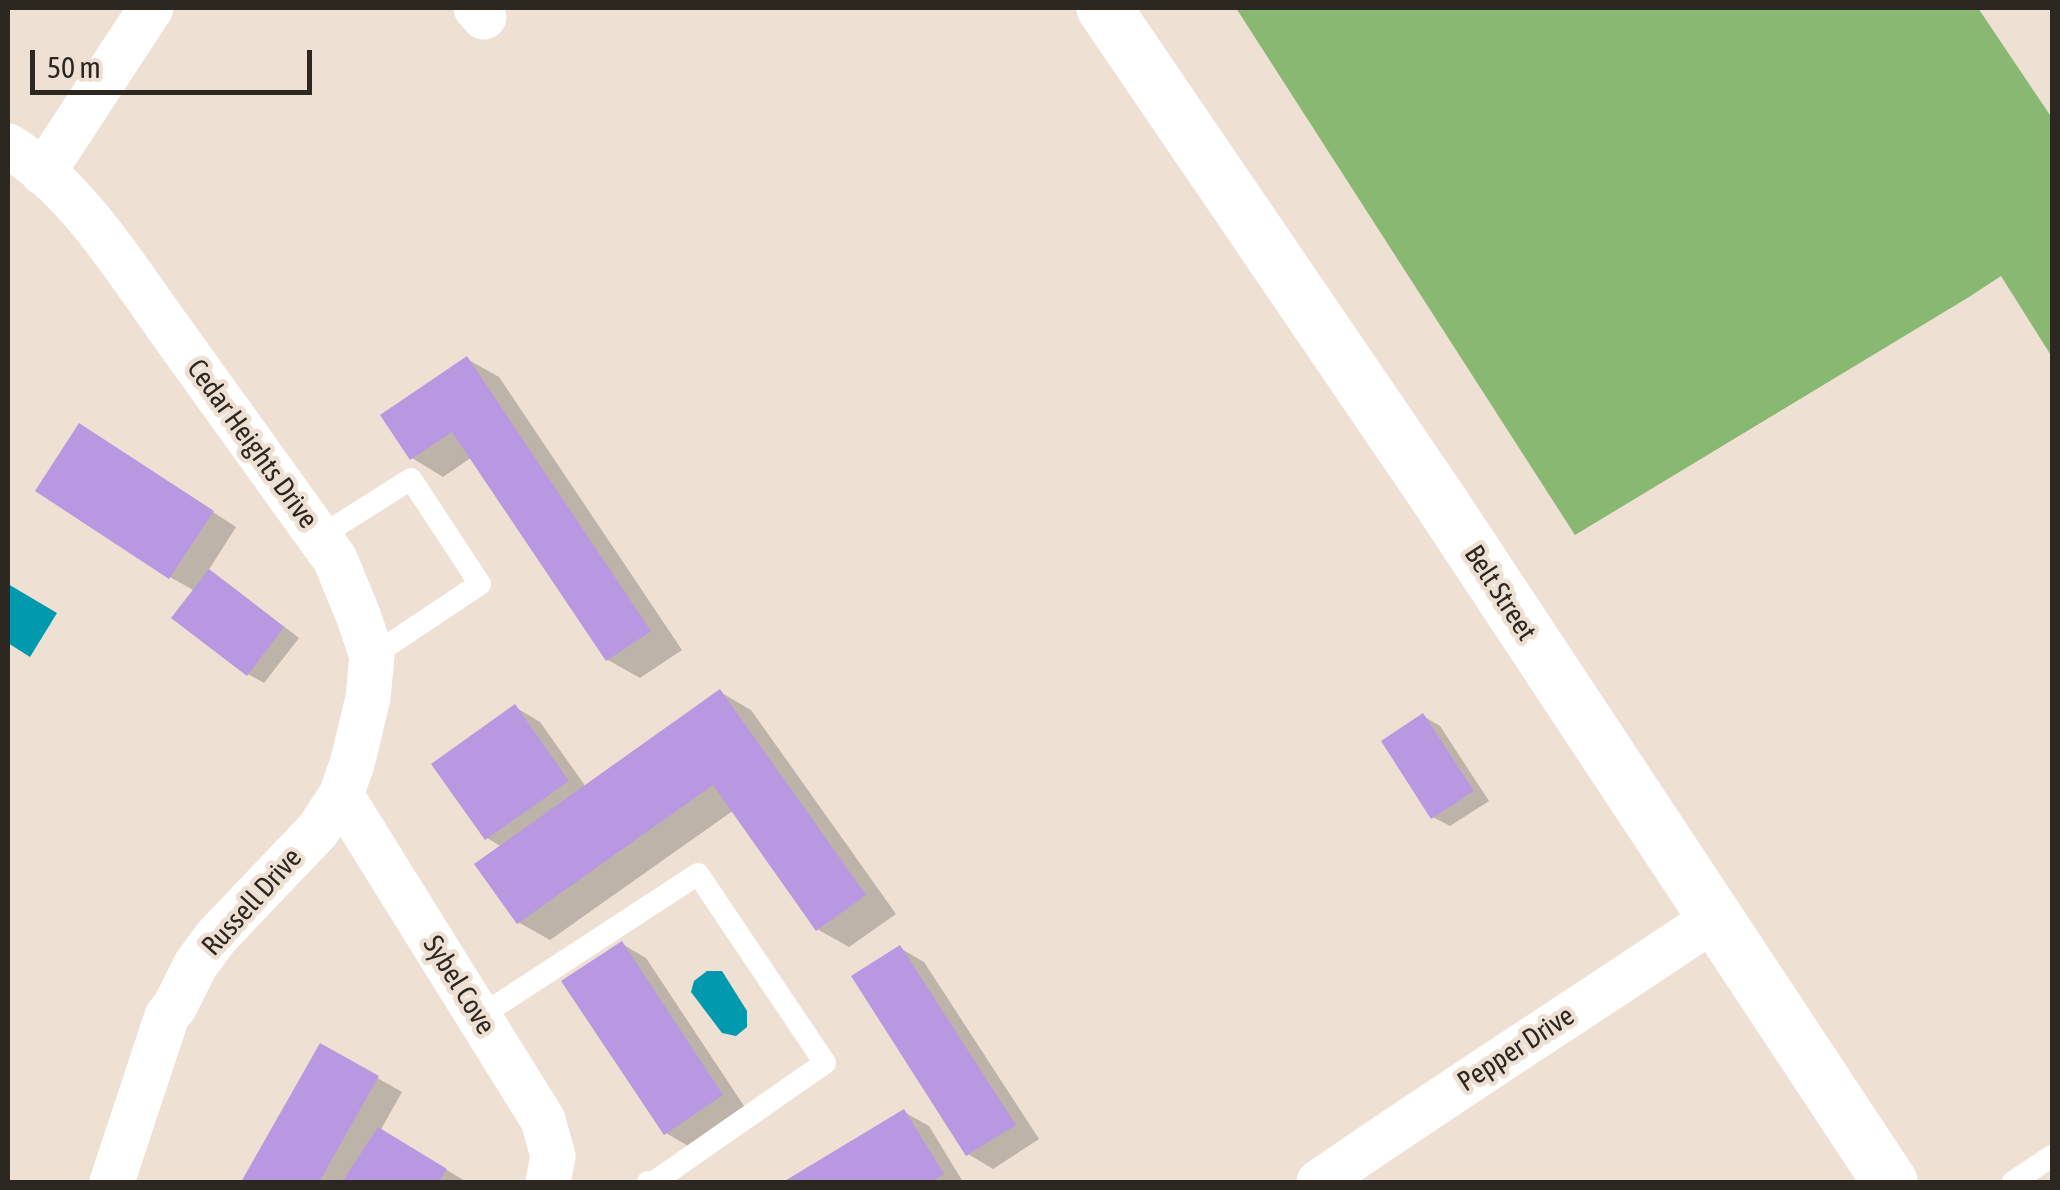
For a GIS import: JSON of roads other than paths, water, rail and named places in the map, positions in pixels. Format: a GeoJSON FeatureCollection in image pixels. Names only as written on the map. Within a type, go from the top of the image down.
{"type":"FeatureCollection","features":[{"type":"Feature","properties":{"kind":"street"},"geometry":{"type":"LineString","coordinates":[[43,173],[151,8]]}},
{"type":"Feature","properties":{"kind":"street","name":"Belt Street"},"geometry":{"type":"LineString","coordinates":[[1104,8],[1440,501],[1890,1182]]}},
{"type":"Feature","properties":{"kind":"street","name":"Cedar Heights Drive"},"geometry":{"type":"LineString","coordinates":[[8,146],[54,180],[105,240],[335,560],[372,656],[368,698],[341,795]]}},
{"type":"Feature","properties":{"kind":"street","name":"Sybel Cove"},"geometry":{"type":"LineString","coordinates":[[341,795],[543,1120],[553,1156],[548,1182]]}},
{"type":"Feature","properties":{"kind":"street","name":"Russell Drive"},"geometry":{"type":"LineString","coordinates":[[112,1182],[167,1016],[196,964],[217,936],[318,830],[341,795]]}},
{"type":"Feature","properties":{"kind":"street","name":"Pepper Drive"},"geometry":{"type":"LineString","coordinates":[[1319,1182],[1432,1103],[1715,918]]}},
{"type":"Feature","properties":{"kind":"lane"},"geometry":{"type":"LineString","coordinates":[[319,537],[411,480],[480,584],[372,656]]}},
{"type":"Feature","properties":{"kind":"lane"},"geometry":{"type":"LineString","coordinates":[[479,1017],[698,874],[825,1063],[654,1182],[648,1182]]}},
{"type":"Feature","properties":{"kind":"lane"},"geometry":{"type":"LineString","coordinates":[[2013,1182],[2052,1156]]}},
{"type":"Feature","properties":{"kind":"water"},"geometry":{"type":"Polygon","coordinates":[[[8,584],[57,613],[30,657],[8,643],[8,584]]]}},
{"type":"Feature","properties":{"kind":"water"},"geometry":{"type":"Polygon","coordinates":[[[707,971],[722,971],[747,1011],[747,1027],[736,1036],[722,1033],[691,992],[694,981],[707,971]]]}}]}
